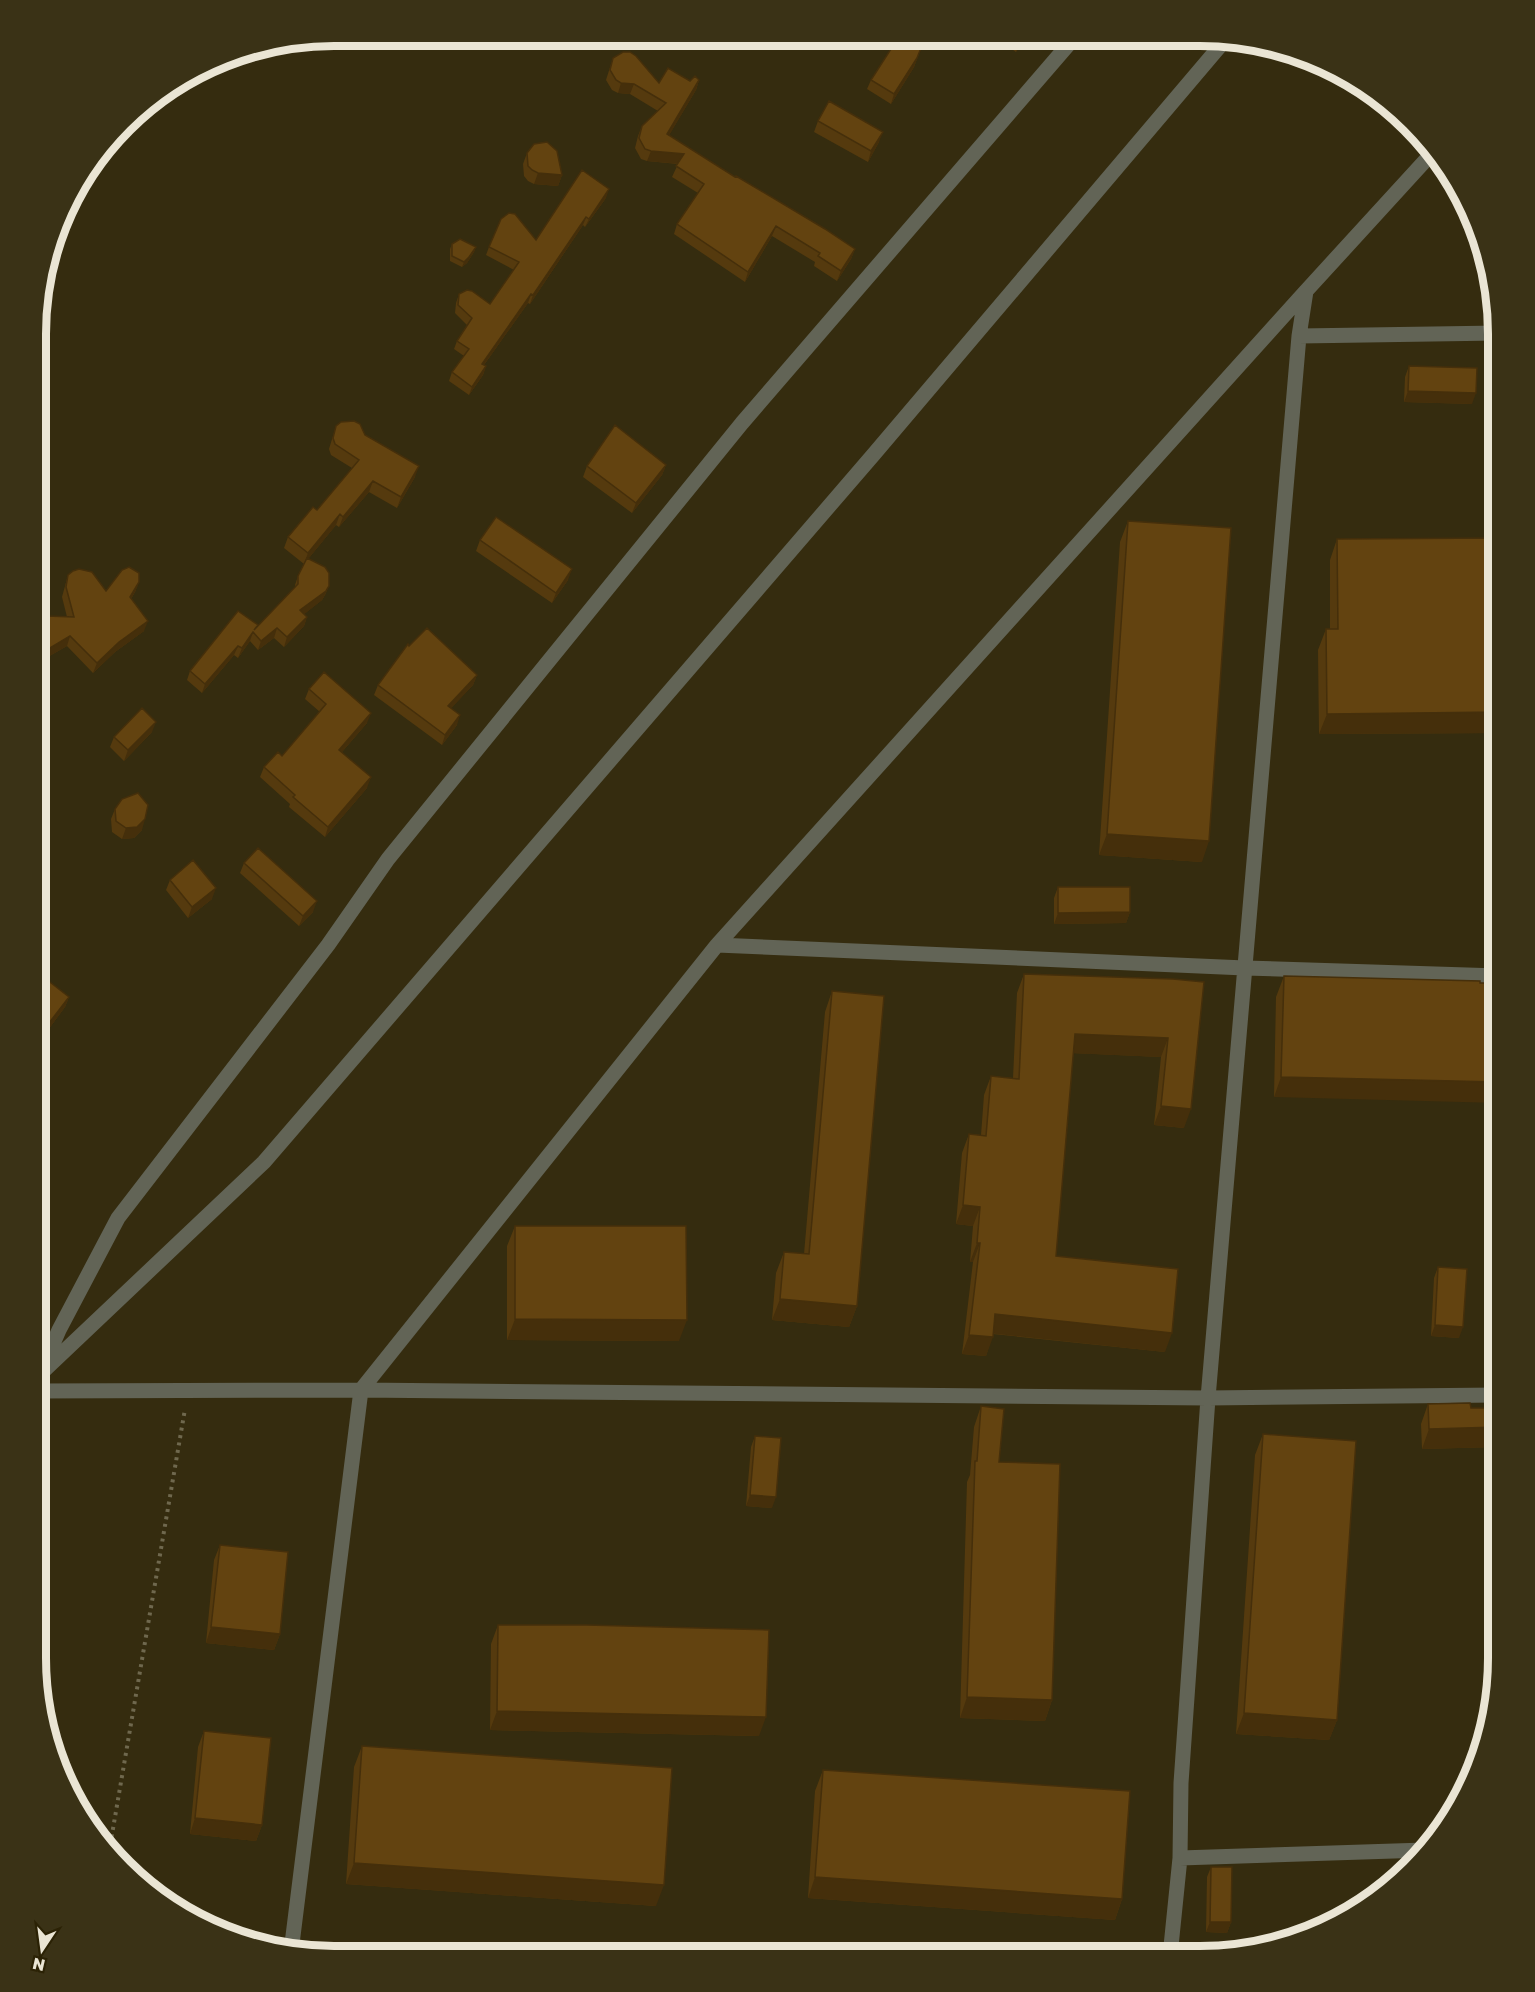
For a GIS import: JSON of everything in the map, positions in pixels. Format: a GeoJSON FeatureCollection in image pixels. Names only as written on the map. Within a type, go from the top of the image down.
{"type":"FeatureCollection","features":[{"type":"Feature","properties":{"kind":"street"},"geometry":{"type":"LineString","coordinates":[[46,1358],[118,1218],[328,945],[388,859],[742,423],[1067,46]]}},
{"type":"Feature","properties":{"kind":"street"},"geometry":{"type":"LineString","coordinates":[[46,1367],[264,1162],[874,454],[1219,47]]}},
{"type":"Feature","properties":{"kind":"street"},"geometry":{"type":"LineString","coordinates":[[292,1942],[361,1390],[717,945],[1428,158]]}},
{"type":"Feature","properties":{"kind":"street"},"geometry":{"type":"LineString","coordinates":[[1171,1946],[1180,1858],[1181,1783],[1208,1398],[1299,336],[1306,291]]}},
{"type":"Feature","properties":{"kind":"street"},"geometry":{"type":"LineString","coordinates":[[1299,336],[1488,333]]}},
{"type":"Feature","properties":{"kind":"street"},"geometry":{"type":"LineString","coordinates":[[717,945],[1245,969],[1488,976]]}},
{"type":"Feature","properties":{"kind":"street"},"geometry":{"type":"LineString","coordinates":[[46,1391],[361,1390],[1208,1398],[1488,1395]]}},
{"type":"Feature","properties":{"kind":"street"},"geometry":{"type":"LineString","coordinates":[[1180,1858],[1414,1850]]}},
{"type":"Feature","properties":{"kind":"path"},"geometry":{"type":"LineString","coordinates":[[111,1839],[188,1391]]}},
{"type":"Feature","properties":{"kind":"building"},"geometry":{"type":"Polygon","coordinates":[[[893,46],[922,46],[917,58],[894,94],[871,80],[893,46]]]}},
{"type":"Feature","properties":{"kind":"building"},"geometry":{"type":"Polygon","coordinates":[[[623,52],[630,52],[636,56],[659,83],[668,68],[690,81],[695,76],[699,80],[667,134],[855,249],[841,271],[818,256],[820,253],[776,226],[748,272],[677,224],[704,184],[676,166],[684,154],[645,149],[639,138],[642,126],[666,103],[634,84],[621,83],[616,80],[610,70],[613,58],[623,52]]]}},
{"type":"Feature","properties":{"kind":"building"},"geometry":{"type":"Polygon","coordinates":[[[829,101],[883,132],[871,151],[818,121],[829,101]]]}},
{"type":"Feature","properties":{"kind":"building"},"geometry":{"type":"Polygon","coordinates":[[[547,142],[557,151],[562,175],[538,173],[528,166],[527,153],[534,144],[547,142]]]}},
{"type":"Feature","properties":{"kind":"building"},"geometry":{"type":"Polygon","coordinates":[[[582,170],[609,189],[589,219],[586,217],[482,364],[486,366],[472,387],[452,372],[469,349],[457,341],[472,318],[458,305],[459,294],[467,290],[472,291],[490,304],[519,262],[489,247],[501,219],[509,213],[515,214],[536,240],[582,170]]]}},
{"type":"Feature","properties":{"kind":"building"},"geometry":{"type":"Polygon","coordinates":[[[460,239],[476,247],[464,262],[452,256],[452,244],[460,239]]]}},
{"type":"Feature","properties":{"kind":"building"},"geometry":{"type":"Polygon","coordinates":[[[1409,366],[1477,368],[1476,393],[1408,391],[1409,366]]]}},
{"type":"Feature","properties":{"kind":"building"},"geometry":{"type":"Polygon","coordinates":[[[354,421],[360,424],[365,435],[419,466],[401,497],[373,481],[343,517],[340,514],[308,553],[288,537],[313,507],[317,510],[359,460],[335,444],[333,438],[336,426],[341,422],[354,421]]]}},
{"type":"Feature","properties":{"kind":"building"},"geometry":{"type":"Polygon","coordinates":[[[615,425],[666,465],[636,503],[587,466],[615,425]]]}},
{"type":"Feature","properties":{"kind":"building"},"geometry":{"type":"Polygon","coordinates":[[[496,517],[572,569],[556,593],[480,540],[496,517]]]}},
{"type":"Feature","properties":{"kind":"building"},"geometry":{"type":"Polygon","coordinates":[[[1128,521],[1231,528],[1209,841],[1107,834],[1128,521]]]}},
{"type":"Feature","properties":{"kind":"building"},"geometry":{"type":"Polygon","coordinates":[[[1488,538],[1488,712],[1327,714],[1326,629],[1338,629],[1337,539],[1488,538]]]}},
{"type":"Feature","properties":{"kind":"building"},"geometry":{"type":"Polygon","coordinates":[[[307,558],[325,567],[329,573],[329,586],[326,591],[300,610],[307,617],[287,637],[277,628],[261,641],[253,632],[242,648],[238,646],[205,684],[190,671],[238,611],[258,625],[254,630],[298,584],[298,576],[307,558]]]}},
{"type":"Feature","properties":{"kind":"building"},"geometry":{"type":"Polygon","coordinates":[[[129,567],[139,573],[139,582],[130,597],[148,621],[119,642],[97,663],[70,636],[46,648],[46,616],[74,617],[66,587],[68,575],[79,569],[92,572],[106,591],[122,570],[129,567]]]}},
{"type":"Feature","properties":{"kind":"building"},"geometry":{"type":"Polygon","coordinates":[[[427,628],[477,675],[448,706],[460,715],[445,735],[378,685],[408,644],[409,646],[427,628]]]}},
{"type":"Feature","properties":{"kind":"building"},"geometry":{"type":"Polygon","coordinates":[[[324,672],[371,713],[339,750],[371,777],[328,827],[293,797],[295,795],[264,767],[278,752],[282,756],[326,704],[309,689],[324,672]]]}},
{"type":"Feature","properties":{"kind":"building"},"geometry":{"type":"Polygon","coordinates":[[[142,708],[156,722],[128,750],[114,737],[142,708]]]}},
{"type":"Feature","properties":{"kind":"building"},"geometry":{"type":"Polygon","coordinates":[[[138,793],[148,805],[145,819],[137,827],[126,828],[116,821],[115,809],[122,799],[138,793]]]}},
{"type":"Feature","properties":{"kind":"building"},"geometry":{"type":"Polygon","coordinates":[[[258,848],[317,901],[303,916],[244,863],[258,848]]]}},
{"type":"Feature","properties":{"kind":"building"},"geometry":{"type":"Polygon","coordinates":[[[193,860],[216,888],[192,907],[170,880],[193,860]]]}},
{"type":"Feature","properties":{"kind":"building"},"geometry":{"type":"Polygon","coordinates":[[[1058,887],[1130,887],[1130,912],[1058,913],[1058,887]]]}},
{"type":"Feature","properties":{"kind":"building"},"geometry":{"type":"Polygon","coordinates":[[[1024,974],[1204,982],[1191,1109],[1161,1106],[1168,1038],[1075,1034],[1056,1256],[1178,1269],[1172,1333],[995,1314],[993,1337],[969,1335],[980,1243],[977,1243],[980,1207],[963,1205],[969,1134],[986,1136],[991,1076],[1019,1079],[1024,974]]]}},
{"type":"Feature","properties":{"kind":"building"},"geometry":{"type":"Polygon","coordinates":[[[1284,976],[1488,983],[1488,1082],[1281,1077],[1284,976]]]}},
{"type":"Feature","properties":{"kind":"building"},"geometry":{"type":"Polygon","coordinates":[[[46,979],[69,997],[49,1023],[46,1021],[46,979]]]}},
{"type":"Feature","properties":{"kind":"building"},"geometry":{"type":"Polygon","coordinates":[[[832,991],[884,996],[857,1306],[780,1299],[784,1252],[809,1254],[832,991]]]}},
{"type":"Feature","properties":{"kind":"building"},"geometry":{"type":"Polygon","coordinates":[[[515,1226],[686,1226],[687,1320],[515,1319],[515,1226]]]}},
{"type":"Feature","properties":{"kind":"building"},"geometry":{"type":"Polygon","coordinates":[[[1438,1267],[1467,1269],[1463,1327],[1435,1325],[1438,1267]]]}},
{"type":"Feature","properties":{"kind":"building"},"geometry":{"type":"Polygon","coordinates":[[[1470,1403],[1471,1408],[1488,1408],[1488,1427],[1429,1429],[1428,1404],[1470,1403]]]}},
{"type":"Feature","properties":{"kind":"building"},"geometry":{"type":"Polygon","coordinates":[[[981,1406],[1004,1409],[999,1462],[1060,1464],[1052,1700],[967,1697],[975,1461],[977,1461],[981,1406]]]}},
{"type":"Feature","properties":{"kind":"building"},"geometry":{"type":"Polygon","coordinates":[[[1263,1434],[1356,1441],[1337,1720],[1244,1713],[1263,1434]]]}},
{"type":"Feature","properties":{"kind":"building"},"geometry":{"type":"Polygon","coordinates":[[[755,1436],[781,1438],[776,1497],[750,1495],[755,1436]]]}},
{"type":"Feature","properties":{"kind":"building"},"geometry":{"type":"Polygon","coordinates":[[[220,1545],[288,1552],[280,1634],[211,1627],[220,1545]]]}},
{"type":"Feature","properties":{"kind":"building"},"geometry":{"type":"Polygon","coordinates":[[[498,1625],[769,1630],[766,1717],[497,1711],[498,1625]]]}},
{"type":"Feature","properties":{"kind":"building"},"geometry":{"type":"Polygon","coordinates":[[[204,1731],[271,1738],[262,1825],[195,1818],[204,1731]]]}},
{"type":"Feature","properties":{"kind":"building"},"geometry":{"type":"Polygon","coordinates":[[[362,1746],[672,1768],[664,1885],[354,1863],[362,1746]]]}},
{"type":"Feature","properties":{"kind":"building"},"geometry":{"type":"Polygon","coordinates":[[[823,1770],[1130,1791],[1122,1899],[815,1877],[823,1770]]]}},
{"type":"Feature","properties":{"kind":"building"},"geometry":{"type":"Polygon","coordinates":[[[1211,1867],[1232,1867],[1231,1922],[1210,1922],[1211,1867]]]}}]}
